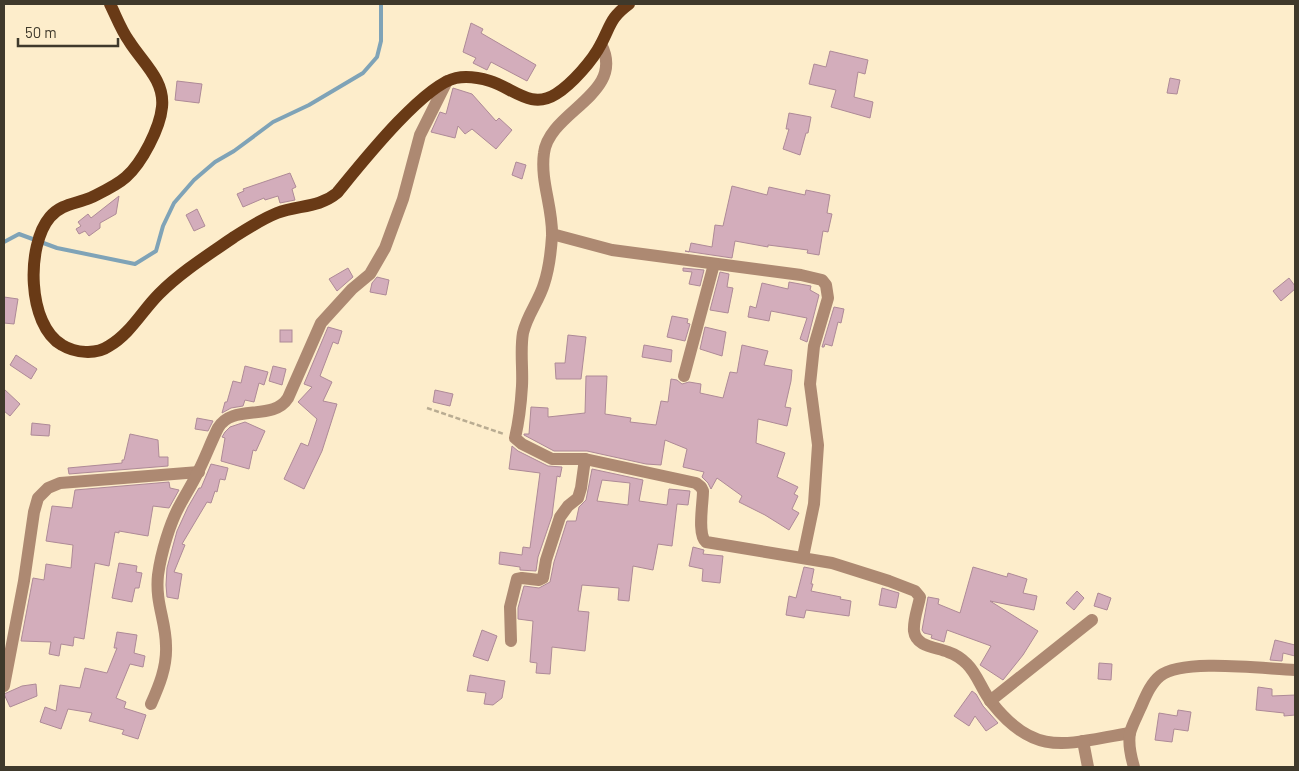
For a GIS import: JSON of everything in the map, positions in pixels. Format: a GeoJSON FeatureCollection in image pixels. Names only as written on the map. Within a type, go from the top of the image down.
{"type":"FeatureCollection","features":[{"type":"Feature","properties":{"kind":"main road"},"geometry":{"type":"LineString","coordinates":[[110,4],[130,43],[155,76],[161,92],[162,106],[160,118],[152,137],[136,165],[126,176],[90,198],[62,206],[51,216],[41,229],[39,235],[34,260],[34,278],[39,313],[52,336],[62,345],[84,352],[92,352],[108,347],[131,328],[158,295],[185,272],[258,222],[279,213],[329,200],[396,124],[447,81],[458,78],[489,80],[521,97],[534,100],[545,99],[556,94],[584,68],[601,44],[608,26],[628,4]]}},
{"type":"Feature","properties":{"kind":"street"},"geometry":{"type":"LineString","coordinates":[[601,44],[607,61],[601,82],[577,109],[555,128],[544,152],[545,184],[552,234],[544,285],[524,332],[522,385],[515,438],[522,444],[552,459],[585,459],[696,484],[703,491],[702,534],[706,542],[803,557],[842,566],[889,580],[915,591],[920,597],[914,626],[915,635],[924,644],[948,652],[965,662],[972,670],[990,701],[1004,718],[1026,736],[1044,743],[1059,744],[1130,733]]}},
{"type":"Feature","properties":{"kind":"street"},"geometry":{"type":"LineString","coordinates":[[151,704],[164,669],[166,645],[157,600],[158,575],[171,525],[180,504],[199,472],[223,422],[235,416],[273,410],[282,406],[292,390],[321,323],[352,289],[370,274],[385,248],[403,199],[420,135],[447,81]]}},
{"type":"Feature","properties":{"kind":"street"},"geometry":{"type":"LineString","coordinates":[[552,234],[612,250],[819,278],[826,285],[828,298],[814,346],[810,384],[818,445],[814,504],[803,557]]}},
{"type":"Feature","properties":{"kind":"street"},"geometry":{"type":"LineString","coordinates":[[684,376],[714,264]]}},
{"type":"Feature","properties":{"kind":"street"},"geometry":{"type":"LineString","coordinates":[[510,641],[510,607],[515,583],[521,578],[539,580],[543,578],[546,560],[560,516],[578,498],[580,493],[585,459]]}},
{"type":"Feature","properties":{"kind":"street"},"geometry":{"type":"LineString","coordinates":[[4,686],[38,498],[48,488],[60,483],[199,472]]}},
{"type":"Feature","properties":{"kind":"street"},"geometry":{"type":"LineString","coordinates":[[990,701],[1092,620]]}},
{"type":"Feature","properties":{"kind":"street"},"geometry":{"type":"LineString","coordinates":[[1134,767],[1130,752],[1130,733],[1153,683],[1160,676],[1171,671],[1188,668],[1237,666],[1295,670]]}},
{"type":"Feature","properties":{"kind":"street"},"geometry":{"type":"LineString","coordinates":[[1083,741],[1088,767]]}},
{"type":"Feature","properties":{"kind":"path"},"geometry":{"type":"LineString","coordinates":[[427,408],[515,438]]}},
{"type":"Feature","properties":{"kind":"building"},"geometry":{"type":"Polygon","coordinates":[[[471,23],[483,29],[481,33],[536,65],[527,81],[491,62],[487,70],[473,63],[476,58],[463,52],[471,23]]]}},
{"type":"Feature","properties":{"kind":"building"},"geometry":{"type":"Polygon","coordinates":[[[830,51],[868,60],[865,74],[858,72],[854,97],[873,102],[870,118],[831,107],[836,90],[809,84],[814,64],[826,67],[830,51]]]}},
{"type":"Feature","properties":{"kind":"building"},"geometry":{"type":"Polygon","coordinates":[[[1170,78],[1180,80],[1177,94],[1167,93],[1170,78]]]}},
{"type":"Feature","properties":{"kind":"building"},"geometry":{"type":"Polygon","coordinates":[[[177,81],[202,84],[199,103],[175,100],[177,81]]]}},
{"type":"Feature","properties":{"kind":"building"},"geometry":{"type":"Polygon","coordinates":[[[453,88],[472,94],[496,121],[499,118],[512,130],[496,149],[472,129],[465,134],[458,126],[455,138],[431,132],[440,112],[446,114],[453,88]]]}},
{"type":"Feature","properties":{"kind":"building"},"geometry":{"type":"Polygon","coordinates":[[[789,113],[811,117],[808,133],[806,133],[800,155],[783,149],[789,129],[786,129],[789,113]]]}},
{"type":"Feature","properties":{"kind":"building"},"geometry":{"type":"Polygon","coordinates":[[[516,162],[526,165],[522,179],[512,175],[516,162]]]}},
{"type":"Feature","properties":{"kind":"building"},"geometry":{"type":"Polygon","coordinates":[[[290,173],[296,187],[292,189],[295,200],[280,203],[278,196],[265,200],[264,198],[243,207],[237,194],[244,191],[243,189],[290,173]]]}},
{"type":"Feature","properties":{"kind":"building"},"geometry":{"type":"Polygon","coordinates":[[[732,186],[767,195],[769,187],[805,195],[806,190],[830,195],[827,213],[832,214],[828,232],[823,231],[819,255],[807,253],[808,250],[768,245],[768,247],[735,241],[732,258],[689,252],[691,243],[712,247],[715,225],[723,226],[732,186]]]}},
{"type":"Feature","properties":{"kind":"building"},"geometry":{"type":"Polygon","coordinates":[[[119,196],[116,214],[100,223],[100,228],[89,236],[85,231],[79,234],[76,229],[81,226],[78,222],[88,214],[91,218],[119,196]]]}},
{"type":"Feature","properties":{"kind":"building"},"geometry":{"type":"Polygon","coordinates":[[[197,209],[205,226],[194,231],[186,215],[197,209]]]}},
{"type":"Feature","properties":{"kind":"building"},"geometry":{"type":"Polygon","coordinates":[[[348,268],[353,277],[337,291],[329,279],[348,268]]]}},
{"type":"Feature","properties":{"kind":"building"},"geometry":{"type":"Polygon","coordinates":[[[683,268],[704,270],[700,286],[689,284],[692,272],[683,271],[683,268]]]}},
{"type":"Feature","properties":{"kind":"building"},"geometry":{"type":"Polygon","coordinates":[[[720,272],[729,274],[727,287],[733,288],[728,313],[710,310],[720,272]]]}},
{"type":"Feature","properties":{"kind":"building"},"geometry":{"type":"Polygon","coordinates":[[[377,277],[389,280],[386,295],[370,292],[372,283],[377,277]]]}},
{"type":"Feature","properties":{"kind":"building"},"geometry":{"type":"Polygon","coordinates":[[[1289,278],[1295,289],[1281,301],[1273,291],[1289,278]]]}},
{"type":"Feature","properties":{"kind":"building"},"geometry":{"type":"Polygon","coordinates":[[[789,282],[811,286],[810,290],[819,295],[807,342],[800,339],[807,318],[771,311],[769,321],[748,317],[750,306],[756,308],[762,283],[788,289],[789,282]]]}},
{"type":"Feature","properties":{"kind":"building"},"geometry":{"type":"Polygon","coordinates":[[[4,297],[18,299],[14,324],[4,323],[4,297]]]}},
{"type":"Feature","properties":{"kind":"building"},"geometry":{"type":"Polygon","coordinates":[[[834,307],[844,309],[841,323],[838,322],[832,346],[825,344],[822,347],[834,307]]]}},
{"type":"Feature","properties":{"kind":"building"},"geometry":{"type":"Polygon","coordinates":[[[672,316],[688,319],[687,323],[690,324],[685,341],[667,337],[672,316]]]}},
{"type":"Feature","properties":{"kind":"building"},"geometry":{"type":"Polygon","coordinates":[[[328,327],[342,331],[338,344],[333,342],[320,376],[332,382],[323,401],[337,404],[322,451],[304,489],[284,479],[301,443],[308,446],[317,419],[298,402],[312,387],[304,384],[328,327]]]}},
{"type":"Feature","properties":{"kind":"building"},"geometry":{"type":"Polygon","coordinates":[[[705,327],[726,332],[722,356],[700,349],[705,327]]]}},
{"type":"Feature","properties":{"kind":"building"},"geometry":{"type":"Polygon","coordinates":[[[280,330],[292,330],[292,342],[280,342],[280,330]]]}},
{"type":"Feature","properties":{"kind":"building"},"geometry":{"type":"Polygon","coordinates":[[[568,335],[586,337],[581,379],[556,379],[555,363],[565,363],[568,335]]]}},
{"type":"Feature","properties":{"kind":"building"},"geometry":{"type":"Polygon","coordinates":[[[644,345],[672,350],[671,362],[642,357],[644,345]]]}},
{"type":"Feature","properties":{"kind":"building"},"geometry":{"type":"Polygon","coordinates":[[[742,345],[768,351],[764,365],[792,370],[785,407],[791,408],[787,426],[758,419],[756,443],[785,453],[777,477],[798,487],[794,494],[798,496],[792,509],[799,513],[789,530],[739,502],[742,496],[717,478],[711,489],[702,477],[704,472],[683,467],[687,449],[665,440],[661,465],[646,464],[587,451],[554,451],[524,435],[529,434],[531,407],[548,408],[548,417],[585,413],[586,376],[607,376],[605,414],[631,418],[630,422],[656,425],[661,401],[668,402],[671,379],[677,380],[682,384],[689,382],[701,384],[700,393],[723,398],[730,372],[737,373],[742,345]]]}},
{"type":"Feature","properties":{"kind":"building"},"geometry":{"type":"Polygon","coordinates":[[[16,355],[37,369],[31,379],[10,365],[16,355]]]}},
{"type":"Feature","properties":{"kind":"building"},"geometry":{"type":"Polygon","coordinates":[[[245,366],[268,372],[264,385],[259,383],[254,402],[245,400],[243,406],[231,408],[222,413],[233,381],[241,383],[245,366]]]}},
{"type":"Feature","properties":{"kind":"building"},"geometry":{"type":"Polygon","coordinates":[[[273,366],[286,369],[282,385],[269,381],[273,366]]]}},
{"type":"Feature","properties":{"kind":"building"},"geometry":{"type":"Polygon","coordinates":[[[4,389],[20,404],[10,416],[4,411],[4,389]]]}},
{"type":"Feature","properties":{"kind":"building"},"geometry":{"type":"Polygon","coordinates":[[[435,390],[453,394],[450,406],[433,402],[435,390]]]}},
{"type":"Feature","properties":{"kind":"building"},"geometry":{"type":"Polygon","coordinates":[[[197,418],[213,421],[208,431],[195,429],[197,418]]]}},
{"type":"Feature","properties":{"kind":"building"},"geometry":{"type":"Polygon","coordinates":[[[245,422],[265,431],[256,451],[253,450],[249,469],[221,461],[225,438],[222,437],[225,432],[230,427],[245,422]]]}},
{"type":"Feature","properties":{"kind":"building"},"geometry":{"type":"Polygon","coordinates":[[[32,423],[50,425],[49,436],[31,435],[32,423]]]}},
{"type":"Feature","properties":{"kind":"building"},"geometry":{"type":"Polygon","coordinates":[[[130,434],[158,440],[159,457],[168,457],[168,466],[69,474],[68,468],[122,463],[130,434]]]}},
{"type":"Feature","properties":{"kind":"building"},"geometry":{"type":"Polygon","coordinates":[[[512,446],[548,466],[562,467],[560,477],[557,476],[552,516],[538,557],[536,571],[520,570],[520,567],[499,564],[500,552],[522,555],[523,547],[530,548],[540,473],[509,469],[512,446]]]}},
{"type":"Feature","properties":{"kind":"building"},"geometry":{"type":"Polygon","coordinates":[[[211,464],[228,468],[225,480],[220,479],[217,492],[215,491],[211,503],[207,502],[182,544],[185,545],[174,572],[182,574],[178,599],[167,597],[167,568],[177,531],[188,507],[199,488],[201,488],[211,464]]]}},
{"type":"Feature","properties":{"kind":"building"},"geometry":{"type":"Polygon","coordinates":[[[592,469],[643,480],[639,501],[667,505],[669,489],[690,491],[688,505],[677,504],[672,546],[658,544],[653,570],[633,566],[629,601],[618,600],[619,588],[582,585],[578,611],[589,612],[585,651],[552,647],[550,674],[536,673],[537,663],[530,662],[533,621],[518,619],[518,608],[524,586],[539,588],[550,582],[554,562],[567,521],[576,521],[579,507],[586,500],[592,469]],[[602,480],[597,501],[628,505],[630,483],[602,480]]]}},
{"type":"Feature","properties":{"kind":"building"},"geometry":{"type":"Polygon","coordinates":[[[169,482],[170,488],[179,490],[169,508],[153,506],[148,536],[115,532],[109,566],[95,563],[84,639],[74,637],[73,646],[61,644],[59,656],[49,654],[51,642],[21,641],[33,578],[44,580],[46,564],[71,568],[73,545],[46,541],[52,506],[72,508],[75,490],[169,482]]]}},
{"type":"Feature","properties":{"kind":"building"},"geometry":{"type":"Polygon","coordinates":[[[693,547],[704,550],[703,554],[723,556],[720,583],[702,581],[703,569],[689,566],[693,547]]]}},
{"type":"Feature","properties":{"kind":"building"},"geometry":{"type":"Polygon","coordinates":[[[119,563],[137,566],[136,572],[142,573],[139,588],[135,588],[132,602],[112,598],[119,563]]]}},
{"type":"Feature","properties":{"kind":"building"},"geometry":{"type":"Polygon","coordinates":[[[804,567],[814,569],[811,591],[851,601],[849,616],[806,610],[804,618],[786,615],[789,596],[796,598],[804,567]]]}},
{"type":"Feature","properties":{"kind":"building"},"geometry":{"type":"Polygon","coordinates":[[[973,567],[1007,577],[1008,573],[1027,579],[1023,593],[1037,596],[1034,610],[990,601],[1038,631],[1023,655],[1003,680],[980,665],[991,646],[947,630],[944,642],[931,638],[932,635],[924,633],[922,630],[928,597],[939,599],[938,604],[960,613],[973,567]]]}},
{"type":"Feature","properties":{"kind":"building"},"geometry":{"type":"Polygon","coordinates":[[[882,588],[899,593],[896,608],[879,605],[882,588]]]}},
{"type":"Feature","properties":{"kind":"building"},"geometry":{"type":"Polygon","coordinates":[[[1077,591],[1084,598],[1074,610],[1066,603],[1077,591]]]}},
{"type":"Feature","properties":{"kind":"building"},"geometry":{"type":"Polygon","coordinates":[[[1098,593],[1111,598],[1107,610],[1094,606],[1098,593]]]}},
{"type":"Feature","properties":{"kind":"building"},"geometry":{"type":"Polygon","coordinates":[[[482,630],[497,636],[488,661],[473,656],[482,630]]]}},
{"type":"Feature","properties":{"kind":"building"},"geometry":{"type":"Polygon","coordinates":[[[117,632],[137,635],[134,653],[145,656],[143,667],[130,664],[116,698],[126,702],[124,708],[146,715],[138,739],[122,734],[124,730],[89,721],[92,713],[68,709],[61,729],[40,722],[45,707],[56,711],[60,685],[80,688],[85,668],[107,673],[117,648],[114,648],[117,632]]]}},
{"type":"Feature","properties":{"kind":"building"},"geometry":{"type":"Polygon","coordinates":[[[1275,640],[1295,645],[1295,656],[1283,653],[1282,661],[1270,660],[1275,640]]]}},
{"type":"Feature","properties":{"kind":"building"},"geometry":{"type":"Polygon","coordinates":[[[1099,663],[1112,664],[1111,680],[1098,679],[1099,663]]]}},
{"type":"Feature","properties":{"kind":"building"},"geometry":{"type":"Polygon","coordinates":[[[470,675],[505,681],[502,698],[493,705],[484,704],[486,693],[467,691],[470,675]]]}},
{"type":"Feature","properties":{"kind":"building"},"geometry":{"type":"Polygon","coordinates":[[[36,684],[37,696],[10,707],[4,694],[22,686],[36,684]]]}},
{"type":"Feature","properties":{"kind":"building"},"geometry":{"type":"Polygon","coordinates":[[[1258,687],[1272,689],[1272,696],[1295,695],[1295,715],[1284,716],[1284,713],[1256,710],[1258,687]]]}},
{"type":"Feature","properties":{"kind":"building"},"geometry":{"type":"Polygon","coordinates":[[[972,691],[998,723],[986,731],[975,716],[969,726],[954,716],[972,691]]]}},
{"type":"Feature","properties":{"kind":"building"},"geometry":{"type":"Polygon","coordinates":[[[1178,710],[1191,712],[1188,731],[1174,729],[1172,742],[1155,740],[1159,713],[1177,716],[1178,710]]]}},
{"type":"Feature","properties":{"kind":"waterway"},"geometry":{"type":"LineString","coordinates":[[4,242],[19,234],[57,248],[135,264],[156,251],[163,226],[174,203],[194,180],[215,162],[234,151],[273,122],[309,105],[363,73],[377,57],[381,41],[381,4]]}}]}
